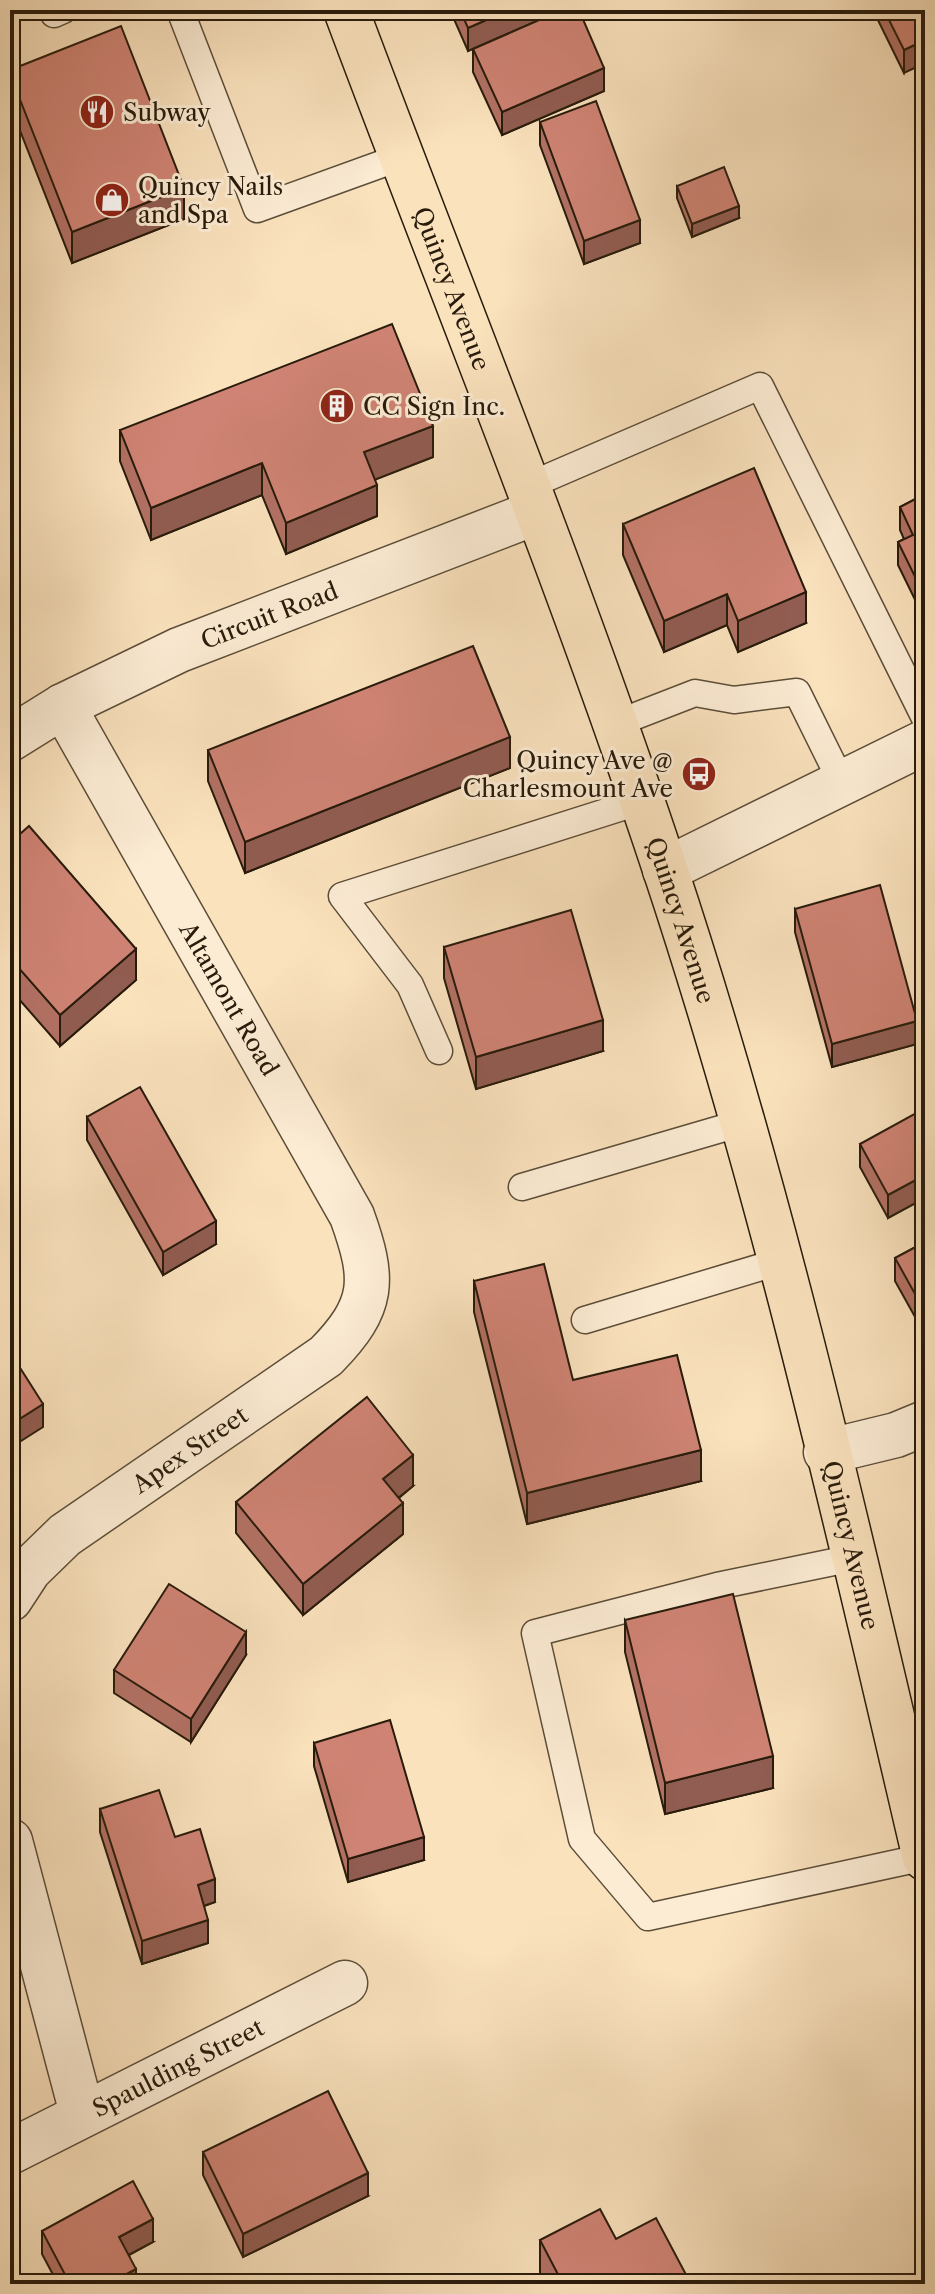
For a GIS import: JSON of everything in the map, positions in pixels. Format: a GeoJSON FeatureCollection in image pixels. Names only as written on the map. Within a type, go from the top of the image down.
{"type":"FeatureCollection","features":[{"type":"Feature","properties":{"kind":"main road","name":"Quincy Avenue"},"geometry":{"type":"LineString","coordinates":[[346,10],[532,499],[665,870],[741,1123],[853,1558],[916,1779],[925,1858]]}},
{"type":"Feature","properties":{"kind":"street","name":"Circuit Road"},"geometry":{"type":"LineString","coordinates":[[10,739],[63,706],[179,650],[532,499]]}},
{"type":"Feature","properties":{"kind":"street","name":"Altamont Road"},"geometry":{"type":"LineString","coordinates":[[63,706],[352,1216],[368,1261],[366,1300]]}},
{"type":"Feature","properties":{"kind":"street"},"geometry":{"type":"LineString","coordinates":[[665,870],[925,742]]}},
{"type":"Feature","properties":{"kind":"street","name":"Apex Street"},"geometry":{"type":"LineString","coordinates":[[10,1599],[29,1570],[94,1513],[326,1356],[350,1332],[366,1300]]}},
{"type":"Feature","properties":{"kind":"street"},"geometry":{"type":"LineString","coordinates":[[826,1452],[896,1435],[925,1423]]}},
{"type":"Feature","properties":{"kind":"street"},"geometry":{"type":"LineString","coordinates":[[10,1841],[82,2113]]}},
{"type":"Feature","properties":{"kind":"street","name":"Spaulding Street"},"geometry":{"type":"LineString","coordinates":[[10,2152],[345,1983]]}},
{"type":"Feature","properties":{"kind":"lane"},"geometry":{"type":"LineString","coordinates":[[180,10],[257,209],[401,157]]}},
{"type":"Feature","properties":{"kind":"lane"},"geometry":{"type":"LineString","coordinates":[[532,499],[760,386],[925,718]]}},
{"type":"Feature","properties":{"kind":"lane"},"geometry":{"type":"LineString","coordinates":[[615,724],[695,693],[734,700],[797,692],[842,783]]}},
{"type":"Feature","properties":{"kind":"lane"},"geometry":{"type":"LineString","coordinates":[[439,1051],[410,985],[342,896],[641,801]]}},
{"type":"Feature","properties":{"kind":"lane"},"geometry":{"type":"LineString","coordinates":[[522,1187],[741,1123]]}},
{"type":"Feature","properties":{"kind":"lane"},"geometry":{"type":"LineString","coordinates":[[585,1320],[778,1262]]}},
{"type":"Feature","properties":{"kind":"lane"},"geometry":{"type":"LineString","coordinates":[[853,1558],[717,1586],[535,1633],[582,1839],[648,1917],[925,1858]]}},
{"type":"Feature","properties":{"kind":"building"},"geometry":{"type":"Polygon","coordinates":[[[460,10],[509,10],[468,28],[460,10]]]}},
{"type":"Feature","properties":{"kind":"building"},"geometry":{"type":"Polygon","coordinates":[[[562,10],[579,10],[604,68],[502,112],[473,49],[562,10]]]}},
{"type":"Feature","properties":{"kind":"building"},"geometry":{"type":"Polygon","coordinates":[[[884,10],[925,10],[925,40],[904,50],[884,10]]]}},
{"type":"Feature","properties":{"kind":"building"},"geometry":{"type":"Polygon","coordinates":[[[121,26],[184,188],[72,232],[10,70],[121,26]]]}},
{"type":"Feature","properties":{"kind":"building"},"geometry":{"type":"Polygon","coordinates":[[[596,101],[640,220],[584,241],[540,122],[596,101]]]}},
{"type":"Feature","properties":{"kind":"building"},"geometry":{"type":"Polygon","coordinates":[[[925,144],[925,169],[915,150],[925,144]]]}},
{"type":"Feature","properties":{"kind":"building"},"geometry":{"type":"Polygon","coordinates":[[[724,167],[739,206],[692,224],[677,186],[724,167]]]}},
{"type":"Feature","properties":{"kind":"building","name":"CC Sign Inc."},"geometry":{"type":"Polygon","coordinates":[[[392,324],[433,426],[364,452],[377,485],[286,523],[262,463],[151,508],[120,430],[392,324]]]}},
{"type":"Feature","properties":{"kind":"building"},"geometry":{"type":"Polygon","coordinates":[[[754,468],[806,592],[738,621],[727,594],[664,621],[623,524],[754,468]]]}},
{"type":"Feature","properties":{"kind":"building"},"geometry":{"type":"Polygon","coordinates":[[[925,494],[925,597],[898,542],[913,535],[900,507],[925,494]]]}},
{"type":"Feature","properties":{"kind":"building"},"geometry":{"type":"Polygon","coordinates":[[[473,646],[510,737],[245,842],[208,750],[473,646]]]}},
{"type":"Feature","properties":{"kind":"building"},"geometry":{"type":"Polygon","coordinates":[[[29,826],[136,949],[60,1015],[18,967],[10,973],[10,843],[29,826]]]}},
{"type":"Feature","properties":{"kind":"building"},"geometry":{"type":"Polygon","coordinates":[[[880,885],[917,1021],[832,1044],[795,909],[880,885]]]}},
{"type":"Feature","properties":{"kind":"building"},"geometry":{"type":"Polygon","coordinates":[[[571,910],[603,1020],[476,1057],[444,947],[571,910]]]}},
{"type":"Feature","properties":{"kind":"building"},"geometry":{"type":"Polygon","coordinates":[[[140,1087],[216,1221],[163,1252],[87,1117],[140,1087]]]}},
{"type":"Feature","properties":{"kind":"building"},"geometry":{"type":"Polygon","coordinates":[[[918,1112],[925,1124],[925,1175],[888,1195],[860,1144],[918,1112]]]}},
{"type":"Feature","properties":{"kind":"building"},"geometry":{"type":"Polygon","coordinates":[[[925,1242],[925,1309],[924,1310],[895,1258],[925,1242]]]}},
{"type":"Feature","properties":{"kind":"building"},"geometry":{"type":"Polygon","coordinates":[[[544,1264],[573,1380],[677,1355],[701,1450],[527,1493],[474,1281],[544,1264]]]}},
{"type":"Feature","properties":{"kind":"building"},"geometry":{"type":"Polygon","coordinates":[[[10,1352],[43,1404],[10,1425],[10,1352]]]}},
{"type":"Feature","properties":{"kind":"building"},"geometry":{"type":"Polygon","coordinates":[[[367,1397],[413,1455],[383,1479],[403,1503],[303,1584],[236,1502],[367,1397]]]}},
{"type":"Feature","properties":{"kind":"building"},"geometry":{"type":"Polygon","coordinates":[[[169,1584],[246,1632],[191,1719],[114,1670],[169,1584]]]}},
{"type":"Feature","properties":{"kind":"building"},"geometry":{"type":"Polygon","coordinates":[[[733,1594],[773,1756],[665,1783],[625,1620],[733,1594]]]}},
{"type":"Feature","properties":{"kind":"building"},"geometry":{"type":"Polygon","coordinates":[[[390,1720],[424,1837],[348,1859],[314,1743],[390,1720]]]}},
{"type":"Feature","properties":{"kind":"building"},"geometry":{"type":"Polygon","coordinates":[[[159,1790],[175,1837],[200,1829],[215,1879],[198,1885],[208,1920],[142,1941],[100,1809],[159,1790]]]}},
{"type":"Feature","properties":{"kind":"building"},"geometry":{"type":"Polygon","coordinates":[[[328,2091],[368,2173],[243,2234],[203,2152],[328,2091]]]}},
{"type":"Feature","properties":{"kind":"building"},"geometry":{"type":"Polygon","coordinates":[[[133,2181],[153,2219],[119,2237],[136,2269],[108,2284],[70,2284],[42,2231],[133,2181]]]}},
{"type":"Feature","properties":{"kind":"building"},"geometry":{"type":"Polygon","coordinates":[[[600,2209],[616,2239],[656,2218],[691,2284],[563,2284],[540,2240],[600,2209]]]}},
{"type":"Feature","properties":{"kind":"place","name":"Subway"},"geometry":{"type":"Point","coordinates":[97,112]}},
{"type":"Feature","properties":{"kind":"place","name":"Quincy Nails and Spa"},"geometry":{"type":"Point","coordinates":[112,200]}},
{"type":"Feature","properties":{"kind":"place","name":"CC Sign Inc."},"geometry":{"type":"Point","coordinates":[337,406]}},
{"type":"Feature","properties":{"kind":"place","name":"Quincy Ave @ Charlesmount Ave"},"geometry":{"type":"Point","coordinates":[699,774]}}]}
